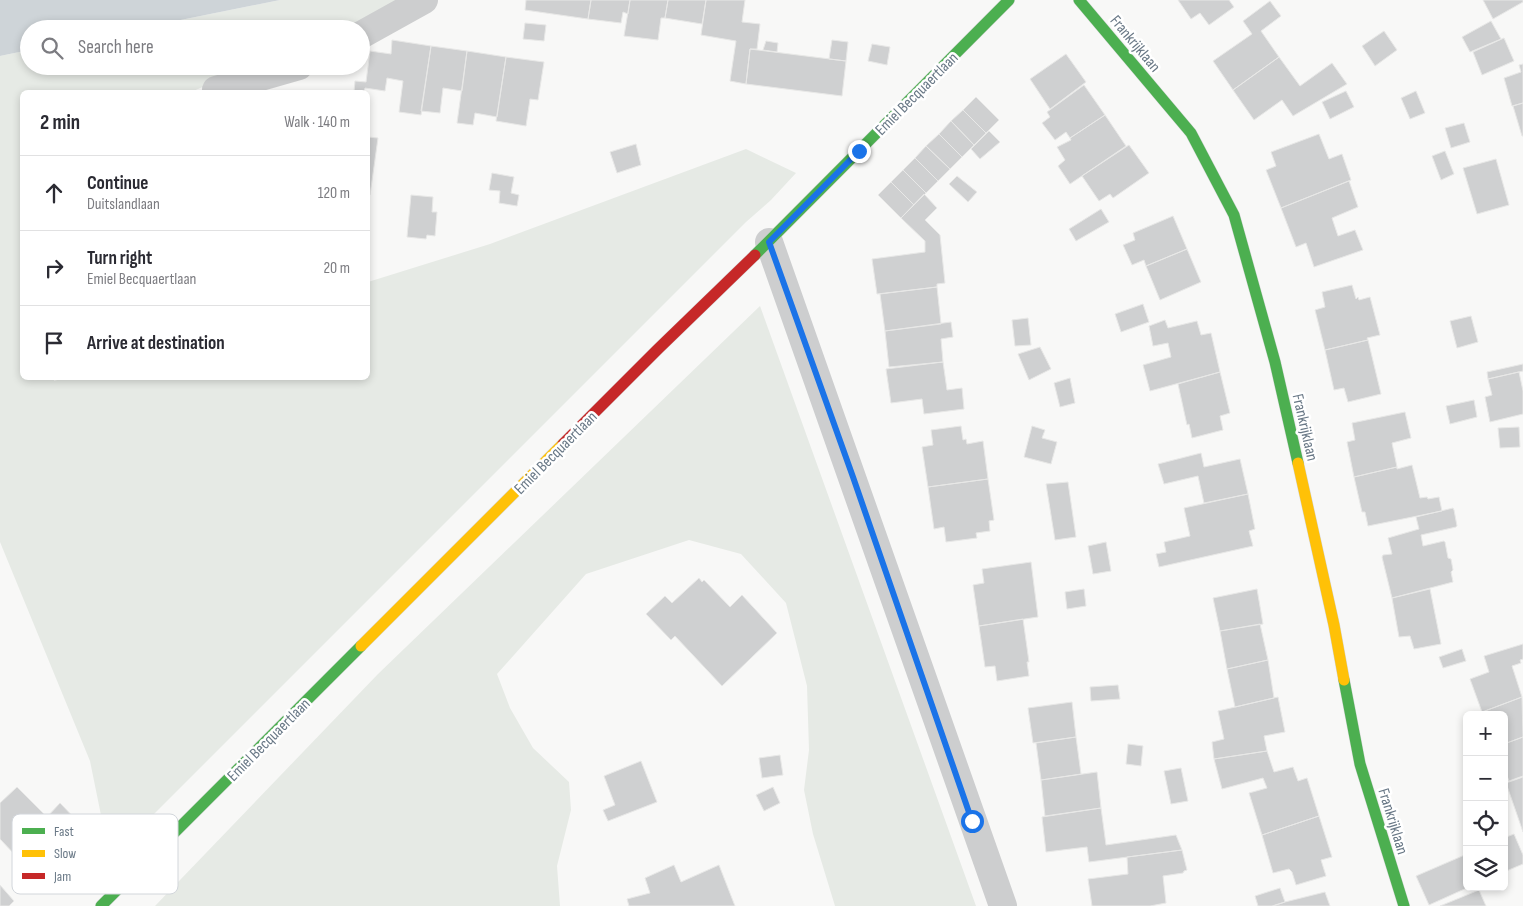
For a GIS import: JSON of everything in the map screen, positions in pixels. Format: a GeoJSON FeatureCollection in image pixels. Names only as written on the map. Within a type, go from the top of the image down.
{"type":"FeatureCollection","features":[{"type":"Feature","properties":{"kind":"street"},"geometry":{"type":"LineString","coordinates":[[370,30],[424,0]]}},
{"type":"Feature","properties":{"kind":"street","name":"Emiel Becquaertlaan"},"geometry":{"type":"LineString","coordinates":[[178,829],[657,350],[769,242],[1009,0]]}},
{"type":"Feature","properties":{"kind":"street","name":"Frankrijklaan"},"geometry":{"type":"LineString","coordinates":[[1079,0],[1191,133],[1234,215],[1275,362],[1334,625],[1360,764],[1404,906]]}},
{"type":"Feature","properties":{"kind":"street"},"geometry":{"type":"LineString","coordinates":[[216,90],[268,75]]}},
{"type":"Feature","properties":{"kind":"street"},"geometry":{"type":"LineString","coordinates":[[769,242],[1003,906]]}},
{"type":"Feature","properties":{"kind":"street","name":"Emiel Becquaertlaan"},"geometry":{"type":"LineString","coordinates":[[101,906],[113,894]]}},
{"type":"Feature","properties":{"kind":"shaded area"},"geometry":{"type":"Polygon","coordinates":[[[0,0],[280,0],[181,20],[20,20],[20,52],[0,56],[0,0]]]}},
{"type":"Feature","properties":{"kind":"shaded area"},"geometry":{"type":"Polygon","coordinates":[[[280,0],[412,0],[370,23],[370,20],[181,20],[280,0]]]}},
{"type":"Feature","properties":{"kind":"shaded area"},"geometry":{"type":"Polygon","coordinates":[[[20,52],[20,75],[230,75],[196,90],[20,90],[20,380],[370,380],[370,281],[490,244],[746,149],[796,173],[154,814],[101,814],[90,761],[0,542],[0,56],[20,52]]]}},
{"type":"Feature","properties":{"kind":"shaded area"},"geometry":{"type":"Polygon","coordinates":[[[760,306],[976,906],[835,906],[813,834],[804,790],[809,750],[807,686],[786,603],[741,554],[689,540],[586,574],[497,674],[510,708],[533,748],[569,782],[571,810],[557,866],[560,906],[155,906],[167,894],[178,894],[178,882],[378,674],[760,306]]]}},
{"type":"Feature","properties":{"kind":"building"},"geometry":{"type":"Polygon","coordinates":[[[526,0],[591,0],[588,19],[525,10],[526,0]]]}},
{"type":"Feature","properties":{"kind":"building"},"geometry":{"type":"Polygon","coordinates":[[[591,0],[630,0],[628,14],[623,12],[621,23],[588,19],[591,0]]]}},
{"type":"Feature","properties":{"kind":"building"},"geometry":{"type":"Polygon","coordinates":[[[630,0],[668,0],[665,18],[661,18],[658,40],[624,36],[630,0]]]}},
{"type":"Feature","properties":{"kind":"building"},"geometry":{"type":"Polygon","coordinates":[[[668,0],[706,0],[702,24],[665,18],[668,0]]]}},
{"type":"Feature","properties":{"kind":"building"},"geometry":{"type":"Polygon","coordinates":[[[706,0],[745,0],[742,22],[760,24],[757,49],[750,49],[746,84],[730,81],[736,41],[701,35],[706,0]]]}},
{"type":"Feature","properties":{"kind":"building"},"geometry":{"type":"Polygon","coordinates":[[[1178,0],[1229,0],[1234,7],[1209,25],[1200,13],[1191,19],[1178,0]]]}},
{"type":"Feature","properties":{"kind":"building"},"geometry":{"type":"Polygon","coordinates":[[[1483,0],[1523,0],[1523,2],[1493,19],[1483,0]]]}},
{"type":"Feature","properties":{"kind":"building"},"geometry":{"type":"Polygon","coordinates":[[[1270,1],[1281,16],[1261,31],[1279,57],[1233,90],[1213,61],[1252,34],[1243,21],[1270,1]]]}},
{"type":"Feature","properties":{"kind":"building"},"geometry":{"type":"Polygon","coordinates":[[[1491,21],[1501,39],[1470,52],[1462,37],[1491,21]]]}},
{"type":"Feature","properties":{"kind":"building"},"geometry":{"type":"Polygon","coordinates":[[[525,23],[546,25],[544,41],[523,39],[525,23]]]}},
{"type":"Feature","properties":{"kind":"building"},"geometry":{"type":"Polygon","coordinates":[[[1384,31],[1397,50],[1375,66],[1362,46],[1384,31]]]}},
{"type":"Feature","properties":{"kind":"building"},"geometry":{"type":"Polygon","coordinates":[[[1504,38],[1514,61],[1482,75],[1473,52],[1504,38]]]}},
{"type":"Feature","properties":{"kind":"building"},"geometry":{"type":"Polygon","coordinates":[[[392,40],[431,46],[421,115],[399,112],[403,81],[387,78],[385,91],[365,88],[364,90],[354,90],[355,81],[366,82],[367,75],[370,75],[370,51],[391,54],[392,40]]]}},
{"type":"Feature","properties":{"kind":"building"},"geometry":{"type":"Polygon","coordinates":[[[832,40],[848,42],[846,61],[829,59],[832,40]]]}},
{"type":"Feature","properties":{"kind":"building"},"geometry":{"type":"Polygon","coordinates":[[[766,41],[778,43],[777,52],[763,50],[766,41]]]}},
{"type":"Feature","properties":{"kind":"building"},"geometry":{"type":"Polygon","coordinates":[[[872,44],[890,47],[887,65],[868,61],[872,44]]]}},
{"type":"Feature","properties":{"kind":"building"},"geometry":{"type":"Polygon","coordinates":[[[431,46],[467,51],[462,91],[443,88],[440,113],[421,111],[431,46]]]}},
{"type":"Feature","properties":{"kind":"building"},"geometry":{"type":"Polygon","coordinates":[[[750,49],[846,61],[842,96],[746,84],[750,49]]]}},
{"type":"Feature","properties":{"kind":"building"},"geometry":{"type":"Polygon","coordinates":[[[467,51],[506,57],[497,117],[475,113],[473,125],[457,123],[467,51]]]}},
{"type":"Feature","properties":{"kind":"building"},"geometry":{"type":"Polygon","coordinates":[[[1066,54],[1086,82],[1050,109],[1030,79],[1066,54]]]}},
{"type":"Feature","properties":{"kind":"building"},"geometry":{"type":"Polygon","coordinates":[[[506,57],[544,62],[538,100],[530,99],[526,126],[496,121],[506,57]]]}},
{"type":"Feature","properties":{"kind":"building"},"geometry":{"type":"Polygon","coordinates":[[[1279,57],[1300,86],[1332,63],[1347,84],[1293,116],[1282,100],[1254,120],[1233,90],[1279,57]]]}},
{"type":"Feature","properties":{"kind":"building"},"geometry":{"type":"Polygon","coordinates":[[[1523,64],[1523,103],[1512,106],[1504,78],[1521,72],[1519,65],[1523,64]]]}},
{"type":"Feature","properties":{"kind":"building"},"geometry":{"type":"Polygon","coordinates":[[[1084,85],[1105,115],[1070,138],[1066,132],[1055,140],[1042,123],[1050,117],[1047,112],[1084,85]]]}},
{"type":"Feature","properties":{"kind":"building"},"geometry":{"type":"Polygon","coordinates":[[[1346,91],[1354,107],[1330,119],[1322,102],[1346,91]]]}},
{"type":"Feature","properties":{"kind":"building"},"geometry":{"type":"Polygon","coordinates":[[[1416,91],[1425,113],[1410,119],[1401,98],[1416,91]]]}},
{"type":"Feature","properties":{"kind":"building"},"geometry":{"type":"Polygon","coordinates":[[[976,97],[999,120],[986,133],[963,110],[976,97]]]}},
{"type":"Feature","properties":{"kind":"building"},"geometry":{"type":"Polygon","coordinates":[[[1523,103],[1523,136],[1522,136],[1513,106],[1523,103]]]}},
{"type":"Feature","properties":{"kind":"building"},"geometry":{"type":"Polygon","coordinates":[[[963,110],[986,133],[974,145],[951,121],[963,110]]]}},
{"type":"Feature","properties":{"kind":"building"},"geometry":{"type":"Polygon","coordinates":[[[1105,115],[1126,146],[1070,184],[1058,166],[1065,160],[1057,147],[1071,140],[1070,138],[1105,115]]]}},
{"type":"Feature","properties":{"kind":"building"},"geometry":{"type":"Polygon","coordinates":[[[951,121],[974,145],[962,157],[939,134],[951,121]]]}},
{"type":"Feature","properties":{"kind":"building"},"geometry":{"type":"Polygon","coordinates":[[[1464,123],[1470,142],[1451,148],[1445,128],[1464,123]]]}},
{"type":"Feature","properties":{"kind":"building"},"geometry":{"type":"Polygon","coordinates":[[[989,131],[1000,142],[980,159],[971,149],[989,131]]]}},
{"type":"Feature","properties":{"kind":"building"},"geometry":{"type":"Polygon","coordinates":[[[939,134],[962,157],[950,169],[926,146],[939,134]]]}},
{"type":"Feature","properties":{"kind":"building"},"geometry":{"type":"Polygon","coordinates":[[[1319,134],[1329,159],[1342,154],[1351,180],[1281,208],[1266,170],[1276,166],[1271,152],[1319,134]]]}},
{"type":"Feature","properties":{"kind":"building"},"geometry":{"type":"Polygon","coordinates":[[[370,137],[378,138],[370,195],[370,137]]]}},
{"type":"Feature","properties":{"kind":"building"},"geometry":{"type":"Polygon","coordinates":[[[636,144],[641,165],[617,173],[610,152],[636,144]]]}},
{"type":"Feature","properties":{"kind":"building"},"geometry":{"type":"Polygon","coordinates":[[[1129,145],[1149,173],[1113,198],[1110,194],[1099,201],[1082,176],[1129,145]]]}},
{"type":"Feature","properties":{"kind":"building"},"geometry":{"type":"Polygon","coordinates":[[[926,146],[950,169],[938,181],[915,158],[926,146]]]}},
{"type":"Feature","properties":{"kind":"building"},"geometry":{"type":"Polygon","coordinates":[[[1445,151],[1454,174],[1441,180],[1432,156],[1445,151]]]}},
{"type":"Feature","properties":{"kind":"building"},"geometry":{"type":"Polygon","coordinates":[[[915,158],[938,181],[926,193],[903,170],[915,158]]]}},
{"type":"Feature","properties":{"kind":"building"},"geometry":{"type":"Polygon","coordinates":[[[1496,159],[1509,205],[1477,214],[1463,168],[1496,159]]]}},
{"type":"Feature","properties":{"kind":"building"},"geometry":{"type":"Polygon","coordinates":[[[903,170],[926,193],[914,205],[891,182],[903,170]]]}},
{"type":"Feature","properties":{"kind":"building"},"geometry":{"type":"Polygon","coordinates":[[[492,173],[514,177],[511,193],[519,195],[517,206],[499,203],[500,191],[489,190],[492,173]]]}},
{"type":"Feature","properties":{"kind":"building"},"geometry":{"type":"Polygon","coordinates":[[[957,176],[977,192],[968,202],[949,184],[957,176]]]}},
{"type":"Feature","properties":{"kind":"building"},"geometry":{"type":"Polygon","coordinates":[[[1349,181],[1358,207],[1332,218],[1338,236],[1355,230],[1363,250],[1314,267],[1306,243],[1296,247],[1281,208],[1349,181]]]}},
{"type":"Feature","properties":{"kind":"building"},"geometry":{"type":"Polygon","coordinates":[[[891,182],[914,205],[901,218],[878,195],[891,182]]]}},
{"type":"Feature","properties":{"kind":"building"},"geometry":{"type":"Polygon","coordinates":[[[924,194],[937,208],[925,220],[940,235],[945,283],[937,284],[937,287],[877,294],[872,259],[925,252],[925,241],[901,218],[924,194]]]}},
{"type":"Feature","properties":{"kind":"building"},"geometry":{"type":"Polygon","coordinates":[[[411,195],[433,197],[432,212],[437,212],[435,236],[427,235],[426,239],[407,237],[411,195]]]}},
{"type":"Feature","properties":{"kind":"building"},"geometry":{"type":"Polygon","coordinates":[[[1101,209],[1109,222],[1076,241],[1069,229],[1101,209]]]}},
{"type":"Feature","properties":{"kind":"building"},"geometry":{"type":"Polygon","coordinates":[[[1173,216],[1187,249],[1146,266],[1144,260],[1132,265],[1123,245],[1135,240],[1133,233],[1173,216]]]}},
{"type":"Feature","properties":{"kind":"building"},"geometry":{"type":"Polygon","coordinates":[[[1187,249],[1201,282],[1160,300],[1146,266],[1187,249]]]}},
{"type":"Feature","properties":{"kind":"building"},"geometry":{"type":"Polygon","coordinates":[[[1352,285],[1356,299],[1358,297],[1359,300],[1370,297],[1380,335],[1367,338],[1368,340],[1325,350],[1315,310],[1325,307],[1322,292],[1352,285]]]}},
{"type":"Feature","properties":{"kind":"building"},"geometry":{"type":"Polygon","coordinates":[[[937,287],[941,324],[885,331],[880,294],[937,287]]]}},
{"type":"Feature","properties":{"kind":"building"},"geometry":{"type":"Polygon","coordinates":[[[1143,304],[1149,322],[1121,332],[1115,314],[1143,304]]]}},
{"type":"Feature","properties":{"kind":"building"},"geometry":{"type":"Polygon","coordinates":[[[1471,316],[1478,342],[1457,348],[1450,321],[1471,316]]]}},
{"type":"Feature","properties":{"kind":"building"},"geometry":{"type":"Polygon","coordinates":[[[1028,318],[1031,345],[1015,346],[1012,320],[1028,318]]]}},
{"type":"Feature","properties":{"kind":"building"},"geometry":{"type":"Polygon","coordinates":[[[1165,320],[1168,328],[1197,321],[1201,335],[1211,333],[1220,372],[1150,391],[1143,365],[1171,357],[1168,343],[1153,346],[1149,326],[1165,320]]]}},
{"type":"Feature","properties":{"kind":"building"},"geometry":{"type":"Polygon","coordinates":[[[951,322],[953,337],[941,339],[943,362],[889,367],[885,331],[951,322]]]}},
{"type":"Feature","properties":{"kind":"building"},"geometry":{"type":"Polygon","coordinates":[[[1368,340],[1381,394],[1348,402],[1344,388],[1334,390],[1325,350],[1368,340]]]}},
{"type":"Feature","properties":{"kind":"building"},"geometry":{"type":"Polygon","coordinates":[[[1040,347],[1051,369],[1029,380],[1018,354],[1040,347]]]}},
{"type":"Feature","properties":{"kind":"building"},"geometry":{"type":"Polygon","coordinates":[[[943,362],[947,390],[962,388],[964,409],[924,414],[922,399],[891,403],[886,369],[943,362]]]}},
{"type":"Feature","properties":{"kind":"building"},"geometry":{"type":"Polygon","coordinates":[[[1523,364],[1523,371],[1488,379],[1487,372],[1523,364]]]}},
{"type":"Feature","properties":{"kind":"building"},"geometry":{"type":"Polygon","coordinates":[[[1220,372],[1230,413],[1220,416],[1223,430],[1192,438],[1189,424],[1187,425],[1178,384],[1220,372]]]}},
{"type":"Feature","properties":{"kind":"building"},"geometry":{"type":"Polygon","coordinates":[[[1519,372],[1523,391],[1523,414],[1490,422],[1485,397],[1492,395],[1488,379],[1519,372]]]}},
{"type":"Feature","properties":{"kind":"building"},"geometry":{"type":"Polygon","coordinates":[[[1070,378],[1075,403],[1060,407],[1054,383],[1070,378]]]}},
{"type":"Feature","properties":{"kind":"building"},"geometry":{"type":"Polygon","coordinates":[[[1474,400],[1477,417],[1450,424],[1446,406],[1474,400]]]}},
{"type":"Feature","properties":{"kind":"building"},"geometry":{"type":"Polygon","coordinates":[[[1405,412],[1411,438],[1392,443],[1397,467],[1354,477],[1347,442],[1355,440],[1352,423],[1405,412]]]}},
{"type":"Feature","properties":{"kind":"building"},"geometry":{"type":"Polygon","coordinates":[[[961,426],[963,440],[966,439],[967,444],[983,441],[988,479],[928,487],[922,447],[933,445],[931,430],[961,426]]]}},
{"type":"Feature","properties":{"kind":"building"},"geometry":{"type":"Polygon","coordinates":[[[1032,426],[1045,430],[1042,438],[1057,442],[1051,464],[1024,457],[1032,426]]]}},
{"type":"Feature","properties":{"kind":"building"},"geometry":{"type":"Polygon","coordinates":[[[1519,427],[1520,447],[1500,448],[1498,428],[1519,427]]]}},
{"type":"Feature","properties":{"kind":"building"},"geometry":{"type":"Polygon","coordinates":[[[1201,453],[1204,467],[1240,459],[1248,494],[1204,503],[1198,476],[1164,484],[1158,464],[1201,453]]]}},
{"type":"Feature","properties":{"kind":"building"},"geometry":{"type":"Polygon","coordinates":[[[1412,465],[1420,498],[1439,497],[1442,511],[1368,526],[1365,512],[1362,512],[1354,477],[1412,465]]]}},
{"type":"Feature","properties":{"kind":"building"},"geometry":{"type":"Polygon","coordinates":[[[988,479],[994,520],[989,521],[990,531],[976,533],[977,538],[946,542],[944,527],[934,529],[928,487],[988,479]]]}},
{"type":"Feature","properties":{"kind":"building"},"geometry":{"type":"Polygon","coordinates":[[[1068,482],[1076,537],[1055,540],[1046,484],[1068,482]]]}},
{"type":"Feature","properties":{"kind":"building"},"geometry":{"type":"Polygon","coordinates":[[[1248,494],[1255,529],[1249,531],[1253,546],[1159,567],[1156,554],[1166,552],[1164,542],[1190,536],[1184,508],[1248,494]]]}},
{"type":"Feature","properties":{"kind":"building"},"geometry":{"type":"Polygon","coordinates":[[[1453,508],[1456,527],[1421,535],[1423,546],[1445,542],[1448,558],[1451,559],[1453,582],[1392,598],[1382,557],[1383,555],[1392,554],[1388,538],[1419,529],[1416,517],[1453,508]]]}},
{"type":"Feature","properties":{"kind":"building"},"geometry":{"type":"Polygon","coordinates":[[[1106,542],[1111,571],[1093,574],[1088,546],[1106,542]]]}},
{"type":"Feature","properties":{"kind":"building"},"geometry":{"type":"Polygon","coordinates":[[[1031,562],[1038,617],[979,626],[973,585],[984,583],[982,569],[1031,562]]]}},
{"type":"Feature","properties":{"kind":"building"},"geometry":{"type":"Polygon","coordinates":[[[699,578],[702,582],[704,580],[730,607],[742,595],[777,633],[722,686],[675,636],[671,640],[646,614],[665,596],[672,603],[699,578]]]}},
{"type":"Feature","properties":{"kind":"building"},"geometry":{"type":"Polygon","coordinates":[[[1084,589],[1086,606],[1067,609],[1065,592],[1084,589]]]}},
{"type":"Feature","properties":{"kind":"building"},"geometry":{"type":"Polygon","coordinates":[[[1257,589],[1263,624],[1220,631],[1213,598],[1257,589]]]}},
{"type":"Feature","properties":{"kind":"building"},"geometry":{"type":"Polygon","coordinates":[[[1430,589],[1441,644],[1414,649],[1410,636],[1399,637],[1392,598],[1430,589]]]}},
{"type":"Feature","properties":{"kind":"building"},"geometry":{"type":"Polygon","coordinates":[[[1023,619],[1029,676],[997,681],[995,666],[985,667],[979,626],[1023,619]]]}},
{"type":"Feature","properties":{"kind":"building"},"geometry":{"type":"Polygon","coordinates":[[[1260,624],[1268,660],[1227,669],[1220,631],[1260,624]]]}},
{"type":"Feature","properties":{"kind":"building"},"geometry":{"type":"Polygon","coordinates":[[[1523,644],[1523,659],[1520,660],[1521,663],[1512,666],[1522,697],[1482,711],[1470,679],[1489,672],[1484,656],[1523,644]]]}},
{"type":"Feature","properties":{"kind":"building"},"geometry":{"type":"Polygon","coordinates":[[[1462,649],[1466,661],[1443,668],[1439,657],[1462,649]]]}},
{"type":"Feature","properties":{"kind":"building"},"geometry":{"type":"Polygon","coordinates":[[[1268,660],[1274,698],[1235,707],[1227,669],[1268,660]]]}},
{"type":"Feature","properties":{"kind":"building"},"geometry":{"type":"Polygon","coordinates":[[[1118,685],[1120,699],[1091,701],[1090,687],[1118,685]]]}},
{"type":"Feature","properties":{"kind":"building"},"geometry":{"type":"Polygon","coordinates":[[[1278,697],[1285,732],[1264,736],[1267,751],[1214,759],[1212,742],[1224,739],[1218,711],[1278,697]]]}},
{"type":"Feature","properties":{"kind":"building"},"geometry":{"type":"Polygon","coordinates":[[[1522,697],[1523,737],[1508,743],[1508,711],[1485,711],[1522,697]]]}},
{"type":"Feature","properties":{"kind":"building"},"geometry":{"type":"Polygon","coordinates":[[[1072,702],[1076,737],[1033,743],[1028,708],[1072,702]]]}},
{"type":"Feature","properties":{"kind":"building"},"geometry":{"type":"Polygon","coordinates":[[[1076,737],[1081,774],[1041,780],[1036,743],[1076,737]]]}},
{"type":"Feature","properties":{"kind":"building"},"geometry":{"type":"Polygon","coordinates":[[[1523,737],[1523,776],[1509,781],[1508,778],[1508,743],[1523,737]]]}},
{"type":"Feature","properties":{"kind":"building"},"geometry":{"type":"Polygon","coordinates":[[[1128,744],[1143,746],[1141,766],[1126,764],[1128,744]]]}},
{"type":"Feature","properties":{"kind":"building"},"geometry":{"type":"Polygon","coordinates":[[[1267,751],[1274,772],[1293,767],[1298,781],[1307,778],[1319,816],[1262,835],[1249,793],[1267,788],[1263,778],[1222,789],[1214,759],[1267,751]]]}},
{"type":"Feature","properties":{"kind":"building"},"geometry":{"type":"Polygon","coordinates":[[[780,755],[783,775],[762,778],[759,758],[780,755]]]}},
{"type":"Feature","properties":{"kind":"building"},"geometry":{"type":"Polygon","coordinates":[[[641,761],[657,802],[608,821],[603,810],[615,805],[604,776],[641,761]]]}},
{"type":"Feature","properties":{"kind":"building"},"geometry":{"type":"Polygon","coordinates":[[[1181,768],[1188,801],[1171,804],[1164,771],[1181,768]]]}},
{"type":"Feature","properties":{"kind":"building"},"geometry":{"type":"Polygon","coordinates":[[[1097,772],[1101,808],[1045,816],[1041,780],[1097,772]]]}},
{"type":"Feature","properties":{"kind":"building"},"geometry":{"type":"Polygon","coordinates":[[[1523,777],[1523,832],[1508,789],[1508,782],[1523,777]]]}},
{"type":"Feature","properties":{"kind":"building"},"geometry":{"type":"Polygon","coordinates":[[[17,787],[44,814],[12,814],[12,852],[0,839],[0,803],[17,787]]]}},
{"type":"Feature","properties":{"kind":"building"},"geometry":{"type":"Polygon","coordinates":[[[773,787],[780,803],[764,811],[756,795],[773,787]]]}},
{"type":"Feature","properties":{"kind":"building"},"geometry":{"type":"Polygon","coordinates":[[[60,803],[71,814],[50,814],[60,803]]]}},
{"type":"Feature","properties":{"kind":"building"},"geometry":{"type":"Polygon","coordinates":[[[1101,808],[1106,845],[1176,835],[1182,850],[1089,862],[1087,847],[1046,852],[1042,817],[1101,808]]]}},
{"type":"Feature","properties":{"kind":"building"},"geometry":{"type":"Polygon","coordinates":[[[1319,816],[1332,857],[1321,860],[1326,876],[1296,885],[1292,872],[1289,869],[1273,873],[1262,835],[1319,816]]]}},
{"type":"Feature","properties":{"kind":"building"},"geometry":{"type":"Polygon","coordinates":[[[1514,834],[1523,855],[1523,864],[1508,870],[1508,846],[1508,836],[1514,834]]]}},
{"type":"Feature","properties":{"kind":"building"},"geometry":{"type":"Polygon","coordinates":[[[1182,850],[1187,870],[1183,873],[1163,876],[1166,903],[1150,906],[1092,906],[1088,879],[1128,874],[1127,857],[1182,850]]]}},
{"type":"Feature","properties":{"kind":"building"},"geometry":{"type":"Polygon","coordinates":[[[1463,856],[1463,890],[1429,905],[1416,876],[1463,856]]]}},
{"type":"Feature","properties":{"kind":"building"},"geometry":{"type":"Polygon","coordinates":[[[674,865],[681,882],[719,865],[735,906],[629,906],[627,899],[650,893],[645,878],[674,865]]]}},
{"type":"Feature","properties":{"kind":"building"},"geometry":{"type":"Polygon","coordinates":[[[0,885],[14,901],[9,906],[0,906],[0,885]]]}},
{"type":"Feature","properties":{"kind":"building"},"geometry":{"type":"Polygon","coordinates":[[[1280,888],[1285,902],[1272,906],[1258,906],[1255,896],[1280,888]]]}},
{"type":"Feature","properties":{"kind":"building"},"geometry":{"type":"Polygon","coordinates":[[[1479,891],[1486,906],[1440,906],[1479,891]]]}},
{"type":"Feature","properties":{"kind":"building"},"geometry":{"type":"Polygon","coordinates":[[[1325,892],[1330,906],[1273,906],[1285,902],[1325,892]]]}},
{"type":"Feature","properties":{"kind":"traffic: fast"},"geometry":{"type":"LineString","coordinates":[[755,255],[1009,0]]}},
{"type":"Feature","properties":{"kind":"traffic: fast"},"geometry":{"type":"LineString","coordinates":[[1079,0],[1191,133],[1234,215],[1275,362],[1298,463]]}},
{"type":"Feature","properties":{"kind":"traffic: fast"},"geometry":{"type":"LineString","coordinates":[[178,829],[361,646]]}},
{"type":"Feature","properties":{"kind":"traffic: fast"},"geometry":{"type":"LineString","coordinates":[[1344,680],[1360,764],[1404,906]]}},
{"type":"Feature","properties":{"kind":"traffic: fast"},"geometry":{"type":"LineString","coordinates":[[101,906],[113,894]]}},
{"type":"Feature","properties":{"kind":"traffic: slow"},"geometry":{"type":"LineString","coordinates":[[361,646],[563,444]]}},
{"type":"Feature","properties":{"kind":"traffic: slow"},"geometry":{"type":"LineString","coordinates":[[1298,463],[1334,625],[1344,680]]}},
{"type":"Feature","properties":{"kind":"traffic: jam"},"geometry":{"type":"LineString","coordinates":[[563,444],[755,255]]}},
{"type":"Feature","properties":{"kind":"route"},"geometry":{"type":"LineString","coordinates":[[859,151],[769,242],[853,477],[972,821]]}}]}
